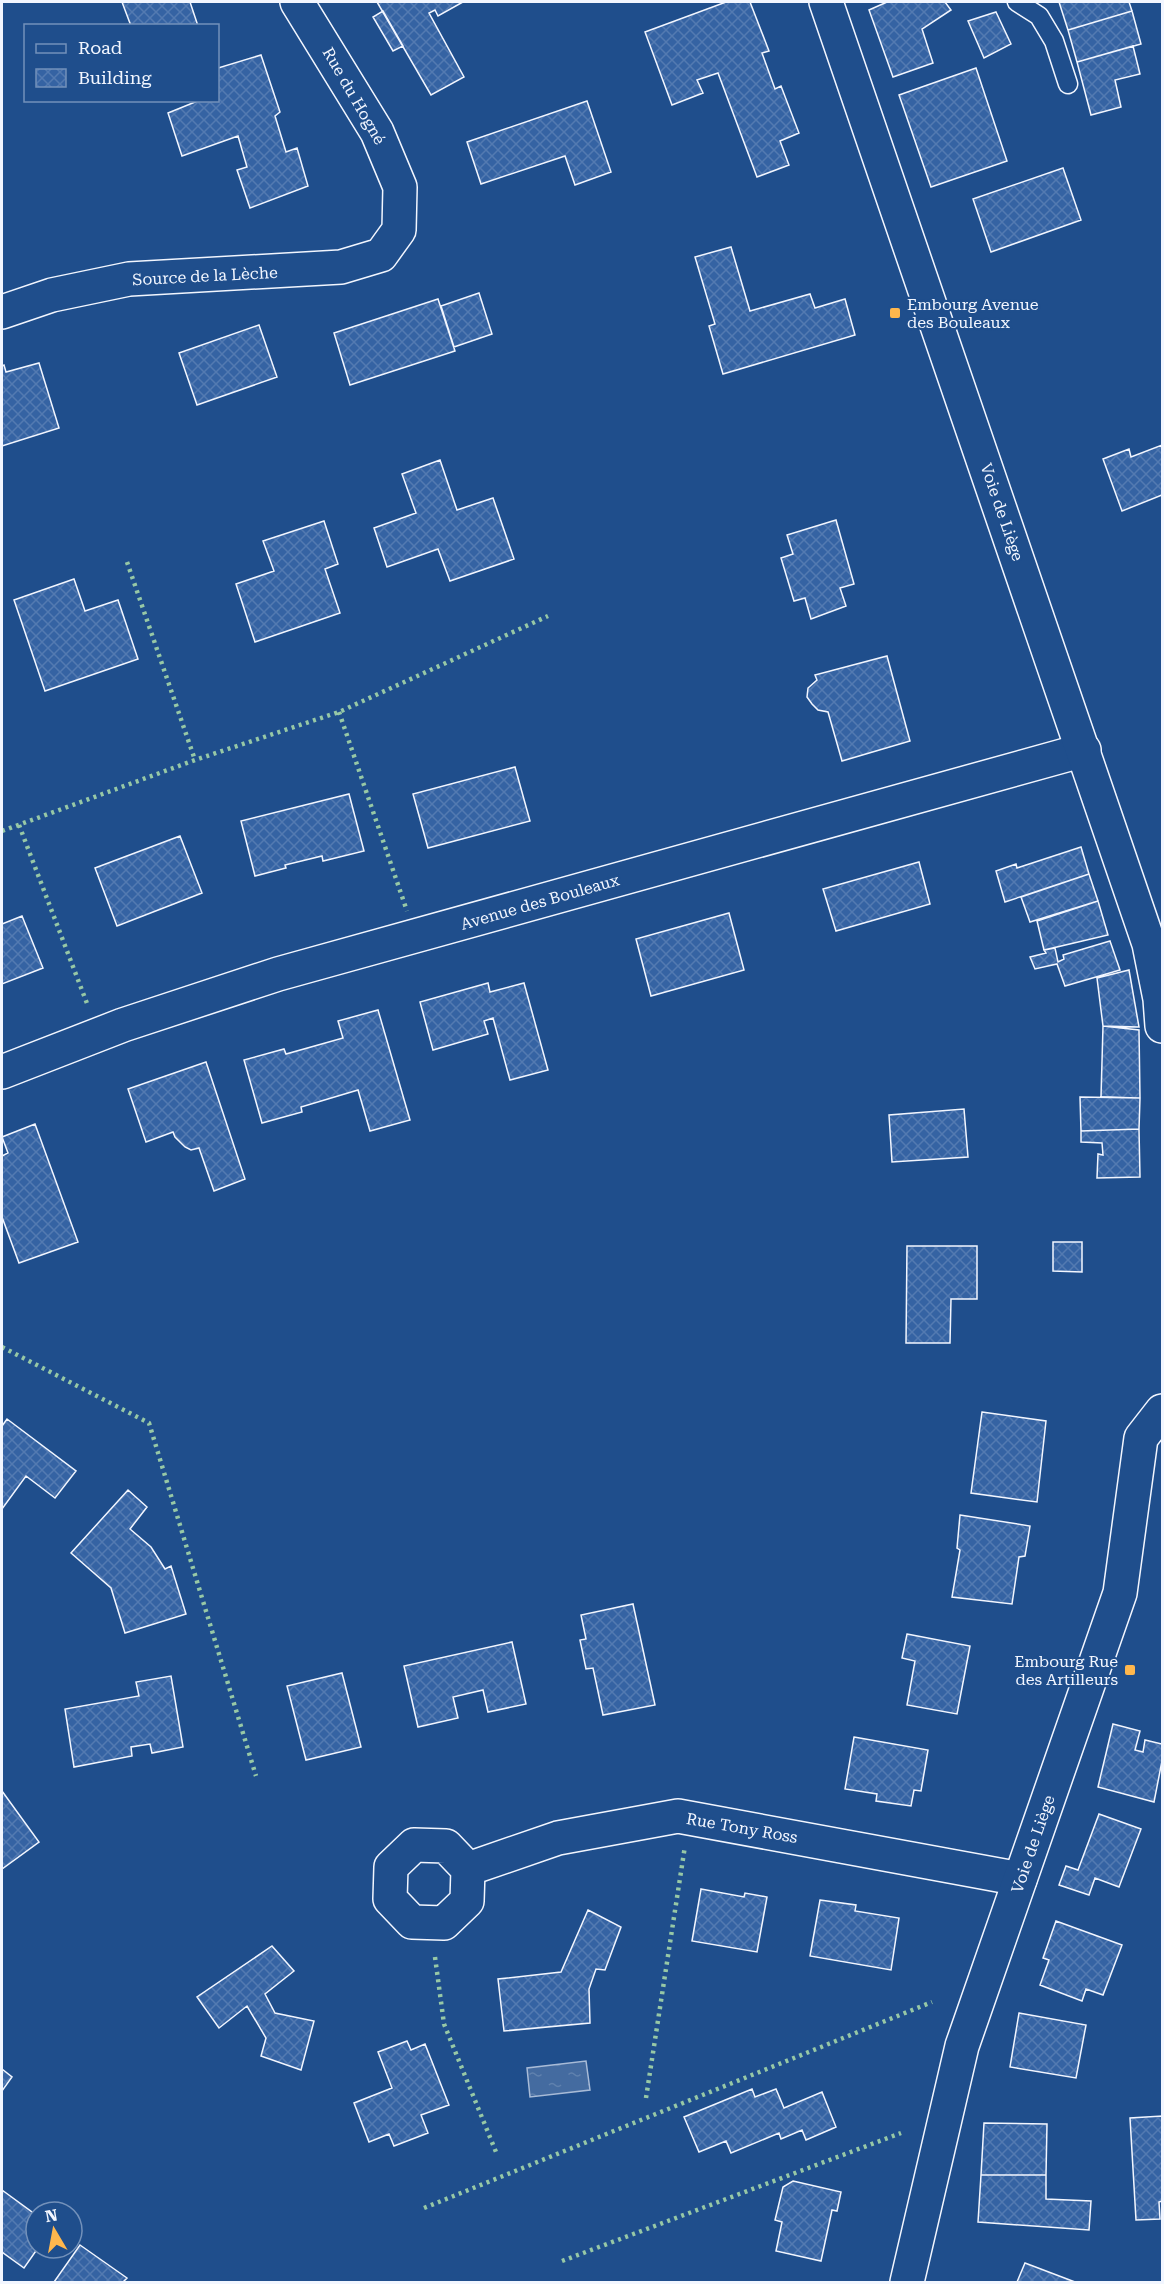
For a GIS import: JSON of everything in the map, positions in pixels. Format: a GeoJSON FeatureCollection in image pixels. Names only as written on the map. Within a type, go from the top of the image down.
{"type":"FeatureCollection","features":[{"type":"Feature","properties":{"kind":"street","name":"Rue du Hogné"},"geometry":{"type":"LineString","coordinates":[[297,2],[377,132],[400,187],[399,230]]}},
{"type":"Feature","properties":{"kind":"street","name":"Voie de Liège"},"geometry":{"type":"LineString","coordinates":[[826,2],[1149,944],[1160,999],[1162,1026]]}},
{"type":"Feature","properties":{"kind":"street","name":"Source de la Lèche"},"geometry":{"type":"LineString","coordinates":[[2,312],[52,296],[129,279],[341,267],[381,255],[399,230]]}},
{"type":"Feature","properties":{"kind":"street","name":"Avenue des Bouleaux"},"geometry":{"type":"LineString","coordinates":[[2,1072],[123,1025],[278,974],[1084,750]]}},
{"type":"Feature","properties":{"kind":"street","name":"Voie de Liège"},"geometry":{"type":"LineString","coordinates":[[907,2283],[962,2046],[1120,1593],[1141,1438],[1162,1411]]}},
{"type":"Feature","properties":{"kind":"street","name":"Rue Tony Ross"},"geometry":{"type":"LineString","coordinates":[[468,1869],[558,1838],[678,1816],[1020,1879]]}},
{"type":"Feature","properties":{"kind":"lane"},"geometry":{"type":"LineString","coordinates":[[1017,2],[1039,16],[1054,41],[1068,84]]}},
{"type":"Feature","properties":{"kind":"water"},"geometry":{"type":"Polygon","coordinates":[[[586,2061],[590,2090],[530,2097],[527,2068],[586,2061]]]}},
{"type":"Feature","properties":{"kind":"building"},"geometry":{"type":"Polygon","coordinates":[[[122,2],[190,2],[197,24],[130,24],[122,2]]]}},
{"type":"Feature","properties":{"kind":"building"},"geometry":{"type":"Polygon","coordinates":[[[377,2],[463,2],[438,16],[435,10],[429,13],[464,77],[431,95],[377,2]]]}},
{"type":"Feature","properties":{"kind":"building"},"geometry":{"type":"Polygon","coordinates":[[[726,2],[750,2],[769,51],[762,53],[775,89],[781,86],[799,133],[780,141],[789,165],[757,177],[718,73],[697,80],[703,93],[672,105],[645,32],[726,2]]]}},
{"type":"Feature","properties":{"kind":"building"},"geometry":{"type":"Polygon","coordinates":[[[887,2],[945,2],[951,10],[922,29],[933,63],[893,77],[869,10],[887,2]]]}},
{"type":"Feature","properties":{"kind":"building"},"geometry":{"type":"Polygon","coordinates":[[[1059,2],[1129,2],[1132,11],[1068,30],[1059,2]]]}},
{"type":"Feature","properties":{"kind":"building"},"geometry":{"type":"Polygon","coordinates":[[[383,11],[403,46],[393,51],[373,17],[383,11]]]}},
{"type":"Feature","properties":{"kind":"building"},"geometry":{"type":"Polygon","coordinates":[[[1132,11],[1141,44],[1077,62],[1068,30],[1132,11]]]}},
{"type":"Feature","properties":{"kind":"building"},"geometry":{"type":"Polygon","coordinates":[[[996,12],[1011,44],[984,58],[968,21],[996,12]]]}},
{"type":"Feature","properties":{"kind":"building"},"geometry":{"type":"Polygon","coordinates":[[[1133,46],[1140,74],[1115,80],[1121,107],[1091,115],[1077,62],[1133,46]]]}},
{"type":"Feature","properties":{"kind":"building"},"geometry":{"type":"Polygon","coordinates":[[[261,55],[280,112],[275,116],[286,152],[297,148],[308,186],[250,208],[237,170],[247,167],[238,136],[182,156],[168,113],[195,102],[219,102],[219,68],[261,55]]]}},
{"type":"Feature","properties":{"kind":"building"},"geometry":{"type":"Polygon","coordinates":[[[976,68],[1007,161],[931,187],[899,95],[976,68]]]}},
{"type":"Feature","properties":{"kind":"building"},"geometry":{"type":"Polygon","coordinates":[[[587,101],[611,172],[575,185],[565,156],[481,184],[467,142],[587,101]]]}},
{"type":"Feature","properties":{"kind":"building"},"geometry":{"type":"Polygon","coordinates":[[[1063,168],[1081,220],[991,252],[973,199],[1063,168]]]}},
{"type":"Feature","properties":{"kind":"building"},"geometry":{"type":"Polygon","coordinates":[[[731,247],[750,311],[810,294],[815,308],[845,299],[855,335],[723,374],[709,326],[715,324],[695,257],[731,247]]]}},
{"type":"Feature","properties":{"kind":"building"},"geometry":{"type":"Polygon","coordinates":[[[479,293],[492,334],[454,347],[441,306],[479,293]]]}},
{"type":"Feature","properties":{"kind":"building"},"geometry":{"type":"Polygon","coordinates":[[[438,299],[455,351],[350,385],[334,333],[438,299]]]}},
{"type":"Feature","properties":{"kind":"building"},"geometry":{"type":"Polygon","coordinates":[[[259,325],[277,377],[197,405],[179,353],[259,325]]]}},
{"type":"Feature","properties":{"kind":"building"},"geometry":{"type":"Polygon","coordinates":[[[39,363],[59,428],[2,446],[2,366],[4,365],[6,372],[39,363]]]}},
{"type":"Feature","properties":{"kind":"building"},"geometry":{"type":"Polygon","coordinates":[[[1162,445],[1162,495],[1122,511],[1103,459],[1129,449],[1131,457],[1162,445]]]}},
{"type":"Feature","properties":{"kind":"building"},"geometry":{"type":"Polygon","coordinates":[[[440,460],[457,510],[493,498],[514,559],[450,581],[438,549],[387,567],[374,528],[416,513],[402,474],[440,460]]]}},
{"type":"Feature","properties":{"kind":"building"},"geometry":{"type":"Polygon","coordinates":[[[836,520],[854,584],[840,588],[846,606],[811,619],[805,598],[794,601],[781,558],[793,554],[787,535],[836,520]]]}},
{"type":"Feature","properties":{"kind":"building"},"geometry":{"type":"Polygon","coordinates":[[[324,521],[338,564],[325,569],[340,613],[255,642],[236,584],[274,571],[263,541],[324,521]]]}},
{"type":"Feature","properties":{"kind":"building"},"geometry":{"type":"Polygon","coordinates":[[[74,579],[85,611],[118,600],[138,659],[45,691],[14,600],[74,579]]]}},
{"type":"Feature","properties":{"kind":"building"},"geometry":{"type":"Polygon","coordinates":[[[887,656],[910,741],[842,761],[828,712],[818,710],[812,704],[807,697],[808,688],[817,680],[815,675],[887,656]]]}},
{"type":"Feature","properties":{"kind":"building"},"geometry":{"type":"Polygon","coordinates":[[[515,767],[530,821],[428,848],[413,794],[515,767]]]}},
{"type":"Feature","properties":{"kind":"building"},"geometry":{"type":"Polygon","coordinates":[[[349,794],[364,851],[323,861],[322,856],[285,865],[286,868],[255,876],[241,821],[349,794]]]}},
{"type":"Feature","properties":{"kind":"building"},"geometry":{"type":"Polygon","coordinates":[[[180,836],[202,893],[117,926],[95,868],[180,836]]]}},
{"type":"Feature","properties":{"kind":"building"},"geometry":{"type":"Polygon","coordinates":[[[1081,847],[1089,874],[1005,902],[996,871],[1016,864],[1017,868],[1081,847]]]}},
{"type":"Feature","properties":{"kind":"building"},"geometry":{"type":"Polygon","coordinates":[[[919,862],[930,904],[836,931],[823,889],[919,862]]]}},
{"type":"Feature","properties":{"kind":"building"},"geometry":{"type":"Polygon","coordinates":[[[1089,874],[1098,901],[1030,922],[1021,897],[1089,874]]]}},
{"type":"Feature","properties":{"kind":"building"},"geometry":{"type":"Polygon","coordinates":[[[1098,901],[1108,935],[1044,950],[1037,921],[1098,901]]]}},
{"type":"Feature","properties":{"kind":"building"},"geometry":{"type":"Polygon","coordinates":[[[729,913],[744,970],[651,996],[636,939],[729,913]]]}},
{"type":"Feature","properties":{"kind":"building"},"geometry":{"type":"Polygon","coordinates":[[[22,916],[43,968],[2,984],[2,924],[22,916]]]}},
{"type":"Feature","properties":{"kind":"building"},"geometry":{"type":"Polygon","coordinates":[[[1110,941],[1120,970],[1065,986],[1057,964],[1035,969],[1030,957],[1046,953],[1044,950],[1055,948],[1058,962],[1064,959],[1063,955],[1110,941]]]}},
{"type":"Feature","properties":{"kind":"building"},"geometry":{"type":"Polygon","coordinates":[[[1129,970],[1139,1027],[1103,1026],[1097,978],[1129,970]]]}},
{"type":"Feature","properties":{"kind":"building"},"geometry":{"type":"Polygon","coordinates":[[[488,983],[490,992],[524,983],[548,1070],[510,1080],[493,1018],[484,1021],[488,1034],[433,1050],[420,1002],[488,983]]]}},
{"type":"Feature","properties":{"kind":"building"},"geometry":{"type":"Polygon","coordinates":[[[378,1010],[410,1120],[370,1131],[358,1090],[301,1107],[302,1112],[262,1123],[244,1060],[284,1049],[286,1054],[343,1038],[338,1021],[378,1010]]]}},
{"type":"Feature","properties":{"kind":"building"},"geometry":{"type":"Polygon","coordinates":[[[1103,1026],[1139,1030],[1140,1098],[1101,1097],[1103,1026]]]}},
{"type":"Feature","properties":{"kind":"building"},"geometry":{"type":"Polygon","coordinates":[[[206,1062],[245,1179],[214,1191],[199,1148],[191,1150],[185,1147],[173,1132],[146,1142],[128,1089],[206,1062]]]}},
{"type":"Feature","properties":{"kind":"building"},"geometry":{"type":"Polygon","coordinates":[[[1080,1097],[1140,1098],[1139,1129],[1081,1131],[1080,1097]]]}},
{"type":"Feature","properties":{"kind":"building"},"geometry":{"type":"Polygon","coordinates":[[[964,1109],[968,1157],[892,1162],[889,1115],[964,1109]]]}},
{"type":"Feature","properties":{"kind":"building"},"geometry":{"type":"Polygon","coordinates":[[[35,1124],[78,1242],[19,1263],[2,1217],[2,1156],[8,1153],[2,1137],[35,1124]]]}},
{"type":"Feature","properties":{"kind":"building"},"geometry":{"type":"Polygon","coordinates":[[[1139,1129],[1140,1177],[1097,1178],[1098,1154],[1103,1155],[1102,1143],[1081,1142],[1081,1131],[1139,1129]]]}},
{"type":"Feature","properties":{"kind":"building"},"geometry":{"type":"Polygon","coordinates":[[[1053,1242],[1082,1242],[1082,1272],[1053,1271],[1053,1242]]]}},
{"type":"Feature","properties":{"kind":"building"},"geometry":{"type":"Polygon","coordinates":[[[907,1246],[977,1246],[977,1299],[951,1299],[950,1343],[906,1343],[907,1246]]]}},
{"type":"Feature","properties":{"kind":"building"},"geometry":{"type":"Polygon","coordinates":[[[982,1412],[1046,1421],[1037,1502],[971,1493],[982,1412]]]}},
{"type":"Feature","properties":{"kind":"building"},"geometry":{"type":"Polygon","coordinates":[[[7,1419],[76,1471],[55,1498],[26,1476],[2,1509],[2,1426],[7,1419]]]}},
{"type":"Feature","properties":{"kind":"building"},"geometry":{"type":"Polygon","coordinates":[[[128,1490],[147,1507],[130,1529],[151,1547],[165,1569],[171,1566],[186,1614],[125,1633],[111,1588],[71,1553],[128,1490]]]}},
{"type":"Feature","properties":{"kind":"building"},"geometry":{"type":"Polygon","coordinates":[[[960,1515],[1030,1526],[1025,1556],[1019,1557],[1012,1604],[952,1597],[960,1550],[957,1548],[960,1515]]]}},
{"type":"Feature","properties":{"kind":"building"},"geometry":{"type":"Polygon","coordinates":[[[633,1604],[655,1705],[603,1715],[593,1668],[586,1669],[580,1640],[586,1639],[581,1615],[633,1604]]]}},
{"type":"Feature","properties":{"kind":"building"},"geometry":{"type":"Polygon","coordinates":[[[907,1634],[970,1646],[957,1714],[907,1705],[915,1661],[902,1658],[907,1634]]]}},
{"type":"Feature","properties":{"kind":"building"},"geometry":{"type":"Polygon","coordinates":[[[512,1642],[526,1704],[488,1712],[483,1690],[453,1697],[458,1718],[418,1727],[404,1666],[512,1642]]]}},
{"type":"Feature","properties":{"kind":"building"},"geometry":{"type":"Polygon","coordinates":[[[342,1673],[361,1747],[306,1760],[287,1686],[342,1673]]]}},
{"type":"Feature","properties":{"kind":"building"},"geometry":{"type":"Polygon","coordinates":[[[171,1676],[183,1747],[152,1753],[150,1744],[131,1747],[132,1756],[74,1767],[65,1709],[139,1696],[136,1682],[171,1676]]]}},
{"type":"Feature","properties":{"kind":"building"},"geometry":{"type":"Polygon","coordinates":[[[1113,1724],[1140,1731],[1135,1750],[1143,1752],[1145,1740],[1162,1744],[1162,1761],[1154,1802],[1098,1787],[1113,1724]]]}},
{"type":"Feature","properties":{"kind":"building"},"geometry":{"type":"Polygon","coordinates":[[[854,1737],[928,1750],[921,1791],[914,1790],[911,1806],[876,1801],[877,1794],[845,1789],[854,1737]]]}},
{"type":"Feature","properties":{"kind":"building"},"geometry":{"type":"Polygon","coordinates":[[[2,1791],[39,1842],[2,1869],[2,1791]]]}},
{"type":"Feature","properties":{"kind":"building"},"geometry":{"type":"Polygon","coordinates":[[[1099,1814],[1141,1829],[1119,1887],[1095,1878],[1089,1895],[1059,1885],[1066,1866],[1078,1870],[1099,1814]]]}},
{"type":"Feature","properties":{"kind":"building"},"geometry":{"type":"Polygon","coordinates":[[[701,1889],[744,1897],[745,1893],[767,1897],[757,1952],[692,1941],[701,1889]]]}},
{"type":"Feature","properties":{"kind":"building"},"geometry":{"type":"Polygon","coordinates":[[[820,1900],[856,1905],[855,1911],[899,1918],[891,1970],[810,1956],[820,1900]]]}},
{"type":"Feature","properties":{"kind":"building"},"geometry":{"type":"Polygon","coordinates":[[[588,1910],[621,1927],[605,1970],[596,1969],[589,1989],[590,2023],[504,2031],[498,1979],[561,1972],[588,1910]]]}},
{"type":"Feature","properties":{"kind":"building"},"geometry":{"type":"Polygon","coordinates":[[[1056,1921],[1122,1945],[1103,1995],[1086,1989],[1082,2001],[1040,1985],[1049,1960],[1043,1958],[1056,1921]]]}},
{"type":"Feature","properties":{"kind":"building"},"geometry":{"type":"Polygon","coordinates":[[[272,1946],[294,1971],[265,1994],[275,2013],[314,2021],[301,2070],[261,2056],[266,2038],[247,2006],[219,2028],[197,1997],[272,1946]]]}},
{"type":"Feature","properties":{"kind":"building"},"geometry":{"type":"Polygon","coordinates":[[[1019,2013],[1086,2025],[1076,2078],[1010,2067],[1019,2013]]]}},
{"type":"Feature","properties":{"kind":"building"},"geometry":{"type":"Polygon","coordinates":[[[407,2041],[411,2050],[425,2044],[449,2105],[421,2115],[428,2133],[394,2146],[389,2134],[369,2142],[354,2103],[392,2088],[378,2052],[407,2041]]]}},
{"type":"Feature","properties":{"kind":"building"},"geometry":{"type":"Polygon","coordinates":[[[2,2069],[12,2077],[2,2091],[2,2069]]]}},
{"type":"Feature","properties":{"kind":"building"},"geometry":{"type":"Polygon","coordinates":[[[752,2089],[755,2097],[776,2089],[784,2108],[822,2092],[836,2127],[806,2140],[802,2130],[781,2139],[779,2133],[731,2153],[726,2141],[699,2152],[684,2117],[752,2089]]]}},
{"type":"Feature","properties":{"kind":"building"},"geometry":{"type":"Polygon","coordinates":[[[1162,2116],[1160,2219],[1136,2220],[1130,2118],[1162,2116]]]}},
{"type":"Feature","properties":{"kind":"building"},"geometry":{"type":"Polygon","coordinates":[[[984,2123],[1047,2124],[1046,2175],[981,2175],[984,2123]]]}},
{"type":"Feature","properties":{"kind":"building"},"geometry":{"type":"Polygon","coordinates":[[[981,2175],[1046,2175],[1046,2199],[1091,2201],[1089,2230],[978,2222],[981,2175]]]}},
{"type":"Feature","properties":{"kind":"building"},"geometry":{"type":"Polygon","coordinates":[[[793,2181],[841,2192],[837,2211],[832,2210],[821,2261],[776,2251],[782,2222],[775,2220],[783,2187],[793,2181]]]}},
{"type":"Feature","properties":{"kind":"building"},"geometry":{"type":"Polygon","coordinates":[[[2,2190],[24,2206],[24,2260],[30,2260],[24,2268],[2,2252],[2,2190]]]}},
{"type":"Feature","properties":{"kind":"building"},"geometry":{"type":"Polygon","coordinates":[[[84,2248],[127,2278],[123,2282],[54,2282],[69,2260],[84,2260],[84,2248]]]}},
{"type":"Feature","properties":{"kind":"building"},"geometry":{"type":"Polygon","coordinates":[[[1025,2263],[1075,2282],[1017,2282],[1025,2263]]]}},
{"type":"Feature","properties":{"kind":"hedge"},"geometry":{"type":"LineString","coordinates":[[127,562],[195,760]]}},
{"type":"Feature","properties":{"kind":"hedge"},"geometry":{"type":"LineString","coordinates":[[2,831],[195,760],[339,712],[548,616]]}},
{"type":"Feature","properties":{"kind":"hedge"},"geometry":{"type":"LineString","coordinates":[[339,712],[407,911]]}},
{"type":"Feature","properties":{"kind":"hedge"},"geometry":{"type":"LineString","coordinates":[[19,825],[88,1006]]}},
{"type":"Feature","properties":{"kind":"hedge"},"geometry":{"type":"LineString","coordinates":[[2,1347],[149,1423],[256,1776]]}},
{"type":"Feature","properties":{"kind":"hedge"},"geometry":{"type":"LineString","coordinates":[[646,2098],[685,1846]]}},
{"type":"Feature","properties":{"kind":"hedge"},"geometry":{"type":"LineString","coordinates":[[435,1957],[444,2024],[496,2152]]}},
{"type":"Feature","properties":{"kind":"hedge"},"geometry":{"type":"LineString","coordinates":[[424,2208],[932,2002]]}},
{"type":"Feature","properties":{"kind":"hedge"},"geometry":{"type":"LineString","coordinates":[[562,2261],[901,2133]]}},
{"type":"Feature","properties":{"kind":"place","name":"Embourg Avenue des Bouleaux"},"geometry":{"type":"Point","coordinates":[895,313]}},
{"type":"Feature","properties":{"kind":"place","name":"Embourg Rue des Artilleurs"},"geometry":{"type":"Point","coordinates":[1130,1670]}}]}
